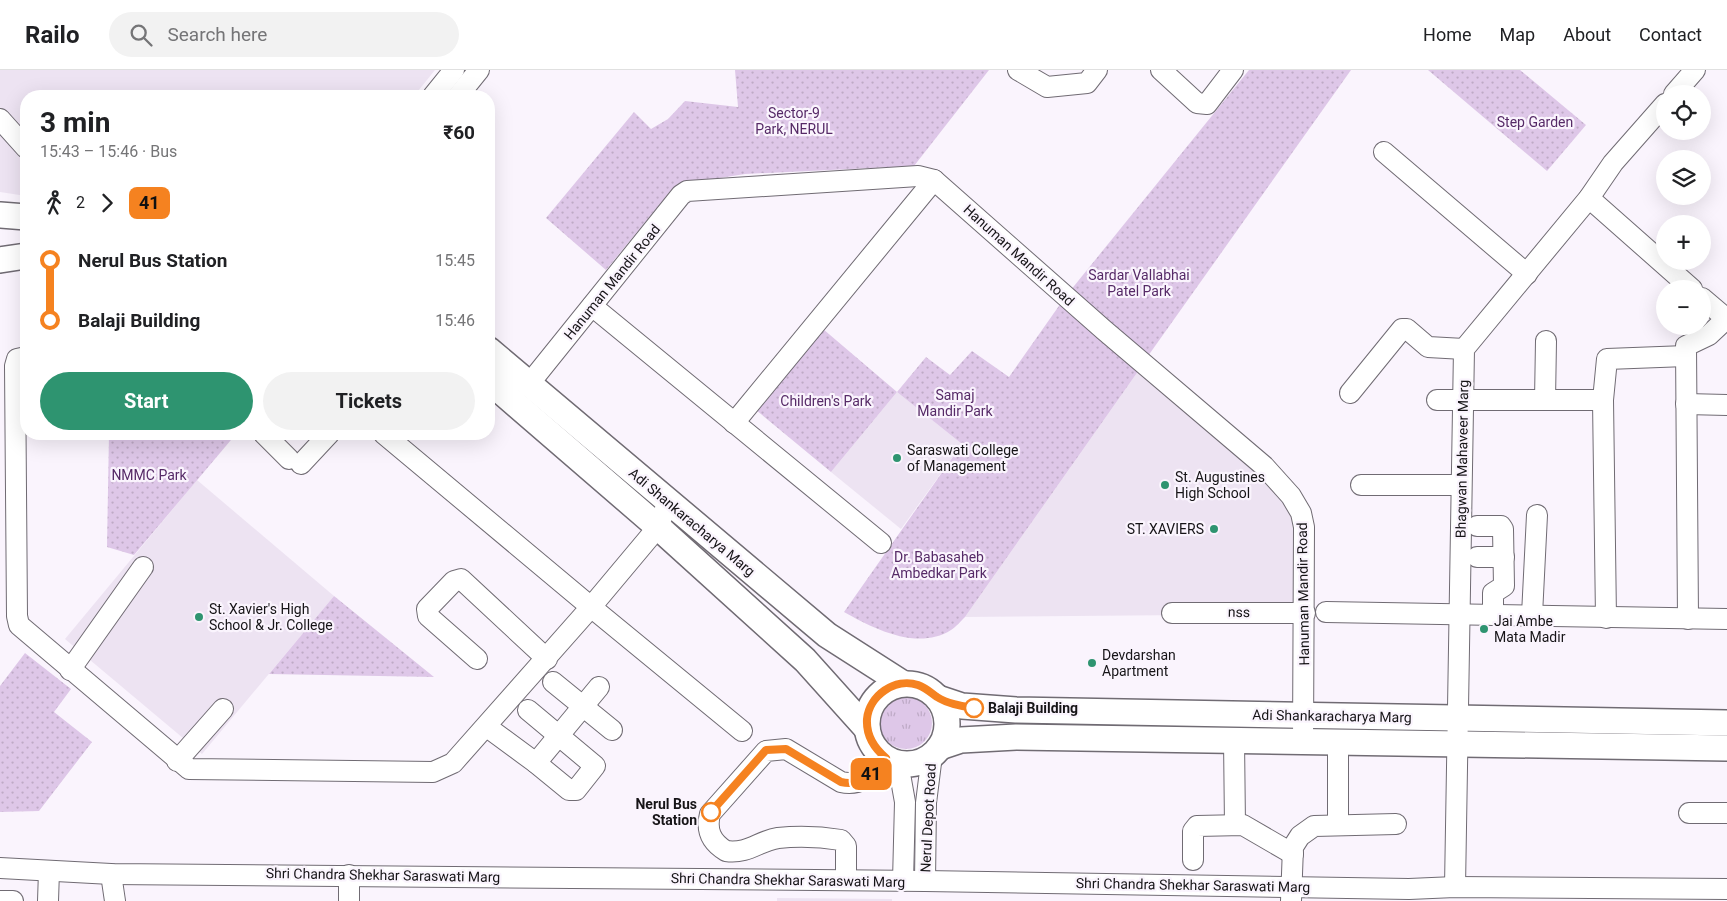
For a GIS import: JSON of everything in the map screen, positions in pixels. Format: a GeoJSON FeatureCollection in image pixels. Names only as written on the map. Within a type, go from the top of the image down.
{"type":"FeatureCollection","features":[{"type":"Feature","properties":{"kind":"main road"},"geometry":{"type":"LineString","coordinates":[[0,216],[20,217]]}},
{"type":"Feature","properties":{"kind":"main road"},"geometry":{"type":"LineString","coordinates":[[0,260],[20,257]]}},
{"type":"Feature","properties":{"kind":"main road","name":"Adi Shankaracharya Marg"},"geometry":{"type":"LineString","coordinates":[[495,355],[827,635],[902,684]]}},
{"type":"Feature","properties":{"kind":"main road","name":"Adi Shankaracharya Marg"},"geometry":{"type":"LineString","coordinates":[[495,386],[658,527],[805,660],[867,729]]}},
{"type":"Feature","properties":{"kind":"main road"},"geometry":{"type":"LineString","coordinates":[[902,684],[916,684],[928,689],[938,698],[944,709],[947,723],[945,736],[936,751],[916,763],[892,761],[877,751],[870,741],[867,729],[867,717],[871,705],[879,694],[890,687],[902,684]]}},
{"type":"Feature","properties":{"kind":"main road","name":"Adi Shankaracharya Marg"},"geometry":{"type":"LineString","coordinates":[[938,698],[962,706],[998,710],[1303,716],[1457,731],[1727,748]]}},
{"type":"Feature","properties":{"kind":"main road","name":"Adi Shankaracharya Marg"},"geometry":{"type":"LineString","coordinates":[[936,751],[962,740],[1016,737],[1338,742],[1457,731],[1727,723]]}},
{"type":"Feature","properties":{"kind":"street"},"geometry":{"type":"LineString","coordinates":[[438,90],[454,70]]}},
{"type":"Feature","properties":{"kind":"street"},"geometry":{"type":"LineString","coordinates":[[463,90],[479,70]]}},
{"type":"Feature","properties":{"kind":"street"},"geometry":{"type":"LineString","coordinates":[[1018,70],[1047,86],[1087,83],[1097,70]]}},
{"type":"Feature","properties":{"kind":"street"},"geometry":{"type":"LineString","coordinates":[[1161,70],[1197,103],[1207,104],[1233,70]]}},
{"type":"Feature","properties":{"kind":"street"},"geometry":{"type":"LineString","coordinates":[[1682,85],[1695,70]]}},
{"type":"Feature","properties":{"kind":"street"},"geometry":{"type":"LineString","coordinates":[[1350,393],[1402,329],[1407,329],[1428,347],[1464,349],[1589,198],[1613,163],[1656,114]]}},
{"type":"Feature","properties":{"kind":"street"},"geometry":{"type":"LineString","coordinates":[[0,119],[20,141]]}},
{"type":"Feature","properties":{"kind":"street"},"geometry":{"type":"LineString","coordinates":[[1384,152],[1527,274]]}},
{"type":"Feature","properties":{"kind":"street","name":"Hanuman Mandir Road"},"geometry":{"type":"LineString","coordinates":[[529,384],[681,195],[688,191],[695,188],[918,176],[934,180],[1104,330],[1264,466],[1291,496],[1301,513],[1304,527],[1303,741]]}},
{"type":"Feature","properties":{"kind":"street"},"geometry":{"type":"LineString","coordinates":[[734,423],[934,180]]}},
{"type":"Feature","properties":{"kind":"street"},"geometry":{"type":"LineString","coordinates":[[1589,198],[1682,280]]}},
{"type":"Feature","properties":{"kind":"street"},"geometry":{"type":"LineString","coordinates":[[592,306],[881,543]]}},
{"type":"Feature","properties":{"kind":"street"},"geometry":{"type":"LineString","coordinates":[[1688,619],[1686,346],[1709,335],[1726,319],[1711,306]]}},
{"type":"Feature","properties":{"kind":"street"},"geometry":{"type":"LineString","coordinates":[[1545,400],[1546,341]]}},
{"type":"Feature","properties":{"kind":"street","name":"Bhagwan Mahaveer Marg"},"geometry":{"type":"LineString","coordinates":[[1455,887],[1464,349]]}},
{"type":"Feature","properties":{"kind":"street"},"geometry":{"type":"LineString","coordinates":[[1606,618],[1603,400],[1606,359],[1686,356]]}},
{"type":"Feature","properties":{"kind":"street"},"geometry":{"type":"LineString","coordinates":[[20,358],[17,359],[15,366],[17,616],[19,625],[177,761],[189,769],[433,772],[453,763],[547,659],[658,527],[668,502]]}},
{"type":"Feature","properties":{"kind":"street"},"geometry":{"type":"LineString","coordinates":[[1437,400],[1603,400]]}},
{"type":"Feature","properties":{"kind":"street"},"geometry":{"type":"LineString","coordinates":[[1686,404],[1727,405]]}},
{"type":"Feature","properties":{"kind":"street"},"geometry":{"type":"LineString","coordinates":[[271,440],[295,462],[322,440]]}},
{"type":"Feature","properties":{"kind":"street"},"geometry":{"type":"LineString","coordinates":[[391,440],[742,731]]}},
{"type":"Feature","properties":{"kind":"street"},"geometry":{"type":"LineString","coordinates":[[1361,486],[1461,484]]}},
{"type":"Feature","properties":{"kind":"street"},"geometry":{"type":"LineString","coordinates":[[1532,615],[1537,515]]}},
{"type":"Feature","properties":{"kind":"street"},"geometry":{"type":"LineString","coordinates":[[1477,526],[1501,526],[1503,529],[1504,586],[1493,593],[1492,615]]}},
{"type":"Feature","properties":{"kind":"street"},"geometry":{"type":"LineString","coordinates":[[1477,557],[1504,557]]}},
{"type":"Feature","properties":{"kind":"street"},"geometry":{"type":"LineString","coordinates":[[70,670],[142,567]]}},
{"type":"Feature","properties":{"kind":"street"},"geometry":{"type":"LineString","coordinates":[[477,659],[428,616],[427,609],[454,581],[461,579],[547,659]]}},
{"type":"Feature","properties":{"kind":"street"},"geometry":{"type":"LineString","coordinates":[[1326,612],[1459,616],[1532,615],[1727,619]]}},
{"type":"Feature","properties":{"kind":"street","name":"nss"},"geometry":{"type":"LineString","coordinates":[[1172,613],[1305,613]]}},
{"type":"Feature","properties":{"kind":"street"},"geometry":{"type":"LineString","coordinates":[[553,682],[612,730]]}},
{"type":"Feature","properties":{"kind":"street"},"geometry":{"type":"LineString","coordinates":[[536,764],[599,687]]}},
{"type":"Feature","properties":{"kind":"street"},"geometry":{"type":"LineString","coordinates":[[177,761],[223,709]]}},
{"type":"Feature","properties":{"kind":"street"},"geometry":{"type":"LineString","coordinates":[[487,727],[569,790],[576,790],[595,766],[528,710]]}},
{"type":"Feature","properties":{"kind":"street"},"geometry":{"type":"LineString","coordinates":[[1234,740],[1235,825]]}},
{"type":"Feature","properties":{"kind":"street"},"geometry":{"type":"LineString","coordinates":[[1338,742],[1338,825]]}},
{"type":"Feature","properties":{"kind":"street"},"geometry":{"type":"LineString","coordinates":[[846,880],[846,846],[841,840],[778,838],[748,850],[726,852],[712,838],[708,827],[710,814],[766,750],[786,749],[841,782],[848,784],[865,779],[892,761]]}},
{"type":"Feature","properties":{"kind":"street","name":"Nerul Depot Road"},"geometry":{"type":"LineString","coordinates":[[925,881],[927,795],[936,751]]}},
{"type":"Feature","properties":{"kind":"street","name":"Nerul Depot Road"},"geometry":{"type":"LineString","coordinates":[[892,761],[905,802],[904,881]]}},
{"type":"Feature","properties":{"kind":"street"},"geometry":{"type":"LineString","coordinates":[[1689,813],[1727,813]]}},
{"type":"Feature","properties":{"kind":"street"},"geometry":{"type":"LineString","coordinates":[[1292,894],[1293,847],[1300,836],[1314,826],[1396,824]]}},
{"type":"Feature","properties":{"kind":"street"},"geometry":{"type":"LineString","coordinates":[[1193,860],[1193,831],[1197,826],[1243,825],[1293,854]]}},
{"type":"Feature","properties":{"kind":"street","name":"Shri Chandra Shekhar Saraswati Marg"},"geometry":{"type":"LineString","coordinates":[[0,868],[111,874],[925,881],[1146,892],[1292,894],[1411,895],[1455,887],[1543,894],[1687,895],[1727,889]]}},
{"type":"Feature","properties":{"kind":"street"},"geometry":{"type":"LineString","coordinates":[[48,901],[49,871]]}},
{"type":"Feature","properties":{"kind":"street"},"geometry":{"type":"LineString","coordinates":[[111,874],[115,901]]}},
{"type":"Feature","properties":{"kind":"street"},"geometry":{"type":"LineString","coordinates":[[349,875],[349,901]]}},
{"type":"Feature","properties":{"kind":"street"},"geometry":{"type":"LineString","coordinates":[[0,901],[13,901]]}},
{"type":"Feature","properties":{"kind":"shaded area"},"geometry":{"type":"Polygon","coordinates":[[[0,70],[435,70],[419,90],[20,90],[20,195],[0,192],[0,70]]]}},
{"type":"Feature","properties":{"kind":"shaded area","name":"St. Augustines High School"},"geometry":{"type":"Polygon","coordinates":[[[1139,370],[1259,471],[1294,515],[1297,614],[965,617],[1139,370]]]}},
{"type":"Feature","properties":{"kind":"shaded area","name":"Saraswati College of Management"},"geometry":{"type":"Polygon","coordinates":[[[897,392],[962,444],[901,529],[831,472],[897,392]]]}},
{"type":"Feature","properties":{"kind":"shaded area","name":"St. Xavier's High School & Jr. College"},"geometry":{"type":"Polygon","coordinates":[[[197,480],[334,596],[202,754],[65,639],[197,480]]]}},
{"type":"Feature","properties":{"kind":"shaded area"},"geometry":{"type":"Polygon","coordinates":[[[777,898],[892,899],[892,901],[777,901],[777,898]]]}},
{"type":"Feature","properties":{"kind":"green space","name":"Sector-9 Park, NERUL"},"geometry":{"type":"Polygon","coordinates":[[[735,70],[989,70],[914,166],[745,174],[682,184],[672,189],[606,270],[546,218],[634,112],[651,129],[668,119],[685,101],[738,107],[735,70]]]}},
{"type":"Feature","properties":{"kind":"green space","name":"Sardar Vallabhai Patel Park"},"geometry":{"type":"Polygon","coordinates":[[[1249,70],[1351,70],[1148,356],[1070,291],[1249,70]]]}},
{"type":"Feature","properties":{"kind":"green space","name":"Step Garden"},"geometry":{"type":"Polygon","coordinates":[[[1428,70],[1520,70],[1586,125],[1547,171],[1428,70]]]}},
{"type":"Feature","properties":{"kind":"green space","name":"Dr. Babasaheb Ambedkar Park"},"geometry":{"type":"Polygon","coordinates":[[[1061,303],[1139,370],[965,617],[951,630],[938,636],[925,638],[911,638],[882,631],[844,612],[962,444],[897,392],[926,357],[950,375],[972,351],[1009,377],[1061,303]]]}},
{"type":"Feature","properties":{"kind":"green space","name":"Children's Park"},"geometry":{"type":"Polygon","coordinates":[[[823,329],[897,392],[831,472],[756,410],[823,329]]]}},
{"type":"Feature","properties":{"kind":"green space","name":"NMMC Park"},"geometry":{"type":"Polygon","coordinates":[[[109,440],[231,440],[134,555],[107,547],[109,440]]]}},
{"type":"Feature","properties":{"kind":"green space"},"geometry":{"type":"Polygon","coordinates":[[[334,596],[434,677],[269,674],[334,596]]]}},
{"type":"Feature","properties":{"kind":"green space"},"geometry":{"type":"Polygon","coordinates":[[[25,653],[71,689],[54,712],[92,742],[39,811],[0,812],[0,686],[25,653]]]}},
{"type":"Feature","properties":{"kind":"green space"},"geometry":{"type":"Polygon","coordinates":[[[906,697],[916,699],[924,705],[930,713],[932,723],[930,733],[924,741],[916,747],[906,749],[896,747],[888,741],[882,733],[880,723],[882,713],[888,705],[896,699],[906,697]]]}},
{"type":"Feature","properties":{"kind":"bus line","name":"41"},"geometry":{"type":"LineString","coordinates":[[711,812],[766,750],[786,749],[841,782],[848,784],[865,779],[886,758],[877,751],[870,741],[867,717],[871,705],[879,694],[890,687],[902,684],[916,684],[928,689],[938,698],[974,708]]}},
{"type":"Feature","properties":{"kind":"place","name":"Saraswati College of Management"},"geometry":{"type":"Point","coordinates":[897,458]}},
{"type":"Feature","properties":{"kind":"place","name":"St. Augustines High School"},"geometry":{"type":"Point","coordinates":[1165,485]}},
{"type":"Feature","properties":{"kind":"place","name":"ST. XAVIERS"},"geometry":{"type":"Point","coordinates":[1214,529]}},
{"type":"Feature","properties":{"kind":"place","name":"St. Xavier's High School & Jr. College"},"geometry":{"type":"Point","coordinates":[199,617]}},
{"type":"Feature","properties":{"kind":"place","name":"Jai Ambe Mata Madir"},"geometry":{"type":"Point","coordinates":[1484,629]}},
{"type":"Feature","properties":{"kind":"place","name":"Devdarshan Apartment"},"geometry":{"type":"Point","coordinates":[1092,663]}},
{"type":"Feature","properties":{"kind":"place","name":"Balaji Building"},"geometry":{"type":"Point","coordinates":[974,708]}},
{"type":"Feature","properties":{"kind":"place","name":"Nerul Bus Station"},"geometry":{"type":"Point","coordinates":[711,812]}},
{"type":"Feature","properties":{"kind":"park label","name":"Samaj Mandir Park"},"geometry":{"type":"Point","coordinates":[955,404]}}]}
